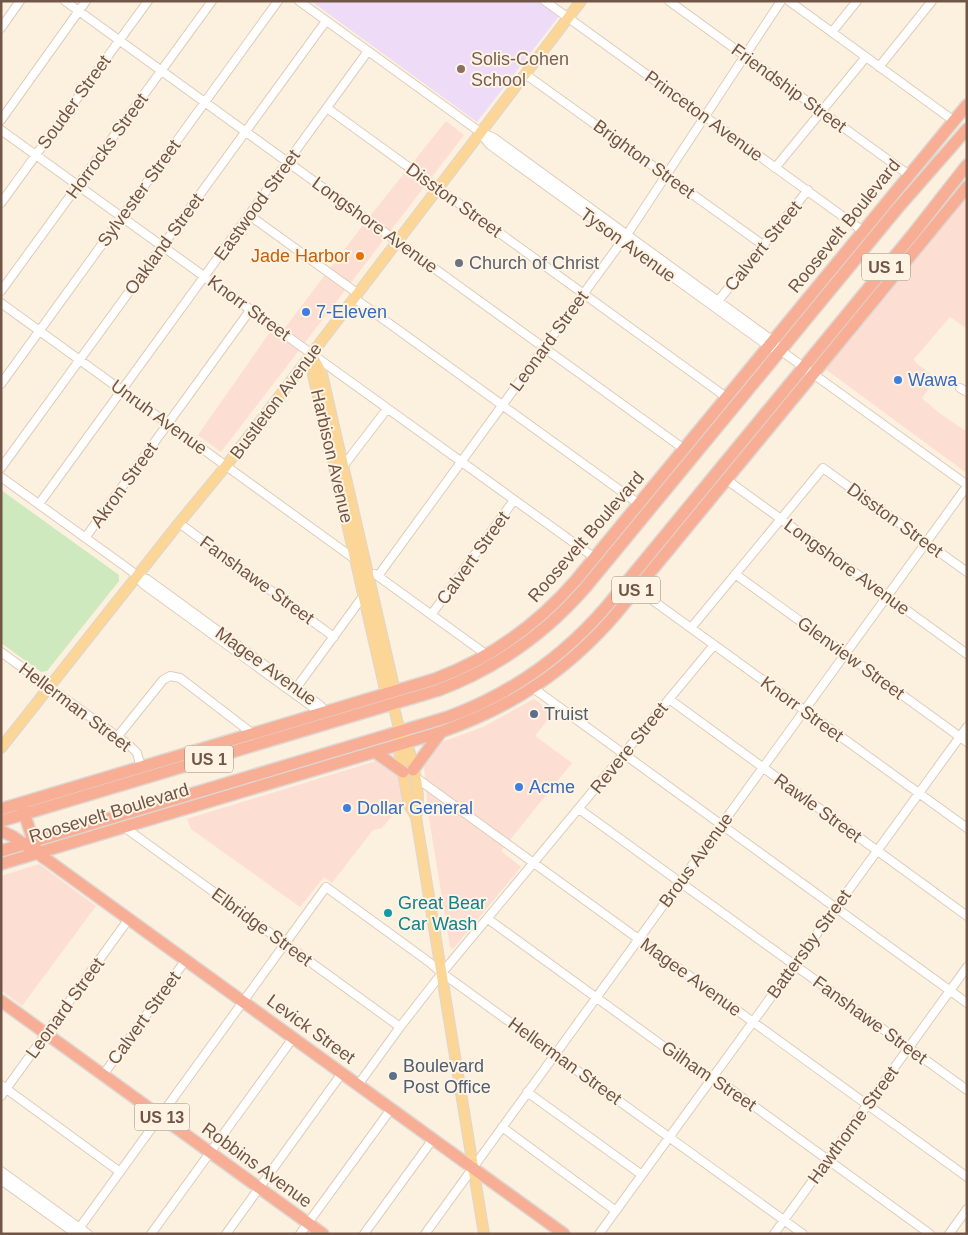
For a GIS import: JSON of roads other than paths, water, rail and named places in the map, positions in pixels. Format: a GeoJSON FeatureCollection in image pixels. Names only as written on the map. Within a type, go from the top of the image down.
{"type":"FeatureCollection","features":[{"type":"Feature","properties":{"kind":"highway","name":"Roosevelt Boulevard"},"geometry":{"type":"LineString","coordinates":[[1,809],[23,809],[152,776],[439,690],[483,671],[526,644],[557,618],[585,588],[863,231],[967,105]]}},
{"type":"Feature","properties":{"kind":"highway","name":"Roosevelt Boulevard"},"geometry":{"type":"LineString","coordinates":[[1,821],[23,809],[141,767],[390,693],[447,674],[487,655],[519,635],[549,610],[595,558],[726,397],[823,298],[967,129]]}},
{"type":"Feature","properties":{"kind":"highway","name":"Roosevelt Boulevard"},"geometry":{"type":"LineString","coordinates":[[1,852],[124,827],[441,732],[490,713],[533,688],[562,668],[585,648],[606,625],[727,480],[966,165]]}},
{"type":"Feature","properties":{"kind":"highway","name":"Roosevelt Boulevard"},"geometry":{"type":"LineString","coordinates":[[1,864],[31,847],[189,795],[448,717],[496,696],[543,667],[576,639],[607,606],[967,187]]}},
{"type":"Feature","properties":{"kind":"highway"},"geometry":{"type":"LineString","coordinates":[[823,298],[863,231]]}},
{"type":"Feature","properties":{"kind":"highway"},"geometry":{"type":"LineString","coordinates":[[375,752],[411,773],[441,732]]}},
{"type":"Feature","properties":{"kind":"highway"},"geometry":{"type":"LineString","coordinates":[[152,776],[191,752]]}},
{"type":"Feature","properties":{"kind":"highway"},"geometry":{"type":"LineString","coordinates":[[274,770],[326,766]]}},
{"type":"Feature","properties":{"kind":"highway"},"geometry":{"type":"LineString","coordinates":[[144,821],[189,795]]}},
{"type":"Feature","properties":{"kind":"highway"},"geometry":{"type":"LineString","coordinates":[[23,809],[31,847]]}},
{"type":"Feature","properties":{"kind":"highway","name":"Levick Street"},"geometry":{"type":"LineString","coordinates":[[1,831],[31,847],[128,920],[564,1234]]}},
{"type":"Feature","properties":{"kind":"highway","name":"Robbins Avenue"},"geometry":{"type":"LineString","coordinates":[[1,1001],[323,1234]]}},
{"type":"Feature","properties":{"kind":"main road","name":"Bustleton Avenue"},"geometry":{"type":"LineString","coordinates":[[1,748],[226,466],[581,1]]}},
{"type":"Feature","properties":{"kind":"main road","name":"Harbison Avenue"},"geometry":{"type":"LineString","coordinates":[[312,354],[314,375],[366,568],[390,693]]}},
{"type":"Feature","properties":{"kind":"main road","name":"Harbison Avenue"},"geometry":{"type":"LineString","coordinates":[[340,471],[364,595],[411,773],[410,805],[416,817],[484,1234]]}},
{"type":"Feature","properties":{"kind":"street"},"geometry":{"type":"LineString","coordinates":[[1,28],[20,1]]}},
{"type":"Feature","properties":{"kind":"street","name":"Longshore Avenue"},"geometry":{"type":"LineString","coordinates":[[65,1],[684,449]]}},
{"type":"Feature","properties":{"kind":"street"},"geometry":{"type":"LineString","coordinates":[[1,120],[86,1]]}},
{"type":"Feature","properties":{"kind":"street","name":"Souder Street"},"geometry":{"type":"LineString","coordinates":[[1,202],[148,1]]}},
{"type":"Feature","properties":{"kind":"street","name":"Horrocks Street"},"geometry":{"type":"LineString","coordinates":[[1,291],[212,1]]}},
{"type":"Feature","properties":{"kind":"street","name":"Sylvester Street"},"geometry":{"type":"LineString","coordinates":[[1,384],[278,1]]}},
{"type":"Feature","properties":{"kind":"street","name":"Tyson Avenue"},"geometry":{"type":"LineString","coordinates":[[299,1],[480,132],[494,138],[627,233],[700,293],[718,301],[774,346]]}},
{"type":"Feature","properties":{"kind":"street","name":"Princeton Avenue"},"geometry":{"type":"LineString","coordinates":[[545,1],[863,231]]}},
{"type":"Feature","properties":{"kind":"street","name":"Friendship Street"},"geometry":{"type":"LineString","coordinates":[[669,1],[909,175]]}},
{"type":"Feature","properties":{"kind":"street","name":"Leonard Street"},"geometry":{"type":"LineString","coordinates":[[378,576],[622,241],[781,1]]}},
{"type":"Feature","properties":{"kind":"street"},"geometry":{"type":"LineString","coordinates":[[789,1],[954,121]]}},
{"type":"Feature","properties":{"kind":"street"},"geometry":{"type":"LineString","coordinates":[[832,32],[857,1]]}},
{"type":"Feature","properties":{"kind":"street"},"geometry":{"type":"LineString","coordinates":[[880,67],[932,1]]}},
{"type":"Feature","properties":{"kind":"street","name":"Oakland Street"},"geometry":{"type":"LineString","coordinates":[[1,468],[326,21]]}},
{"type":"Feature","properties":{"kind":"street","name":"Eastwood Street"},"geometry":{"type":"LineString","coordinates":[[39,504],[368,51]]}},
{"type":"Feature","properties":{"kind":"street"},"geometry":{"type":"LineString","coordinates":[[775,168],[866,57]]}},
{"type":"Feature","properties":{"kind":"street","name":"Brighton Street"},"geometry":{"type":"LineString","coordinates":[[525,74],[763,245]]}},
{"type":"Feature","properties":{"kind":"street","name":"Disston Street"},"geometry":{"type":"LineString","coordinates":[[327,108],[726,397]]}},
{"type":"Feature","properties":{"kind":"street","name":"Knorr Street"},"geometry":{"type":"LineString","coordinates":[[1,130],[595,558]]}},
{"type":"Feature","properties":{"kind":"street","name":"Tyson Avenue"},"geometry":{"type":"LineString","coordinates":[[480,132],[490,145],[622,241],[700,293],[967,486]]}},
{"type":"Feature","properties":{"kind":"street","name":"Calvert Street"},"geometry":{"type":"LineString","coordinates":[[718,301],[808,190]]}},
{"type":"Feature","properties":{"kind":"street"},"geometry":{"type":"LineString","coordinates":[[249,215],[639,504]]}},
{"type":"Feature","properties":{"kind":"street","name":"Unruh Avenue"},"geometry":{"type":"LineString","coordinates":[[1,303],[487,655]]}},
{"type":"Feature","properties":{"kind":"street","name":"Akron Street"},"geometry":{"type":"LineString","coordinates":[[85,538],[251,309]]}},
{"type":"Feature","properties":{"kind":"street"},"geometry":{"type":"LineString","coordinates":[[340,471],[387,409]]}},
{"type":"Feature","properties":{"kind":"street","name":"Disston Street"},"geometry":{"type":"LineString","coordinates":[[780,518],[823,468],[967,572]]}},
{"type":"Feature","properties":{"kind":"street","name":"Magee Avenue"},"geometry":{"type":"LineString","coordinates":[[1,477],[137,576],[147,579],[222,637],[295,690],[321,706],[325,712]]}},
{"type":"Feature","properties":{"kind":"street","name":"Longshore Avenue"},"geometry":{"type":"LineString","coordinates":[[727,480],[967,654]]}},
{"type":"Feature","properties":{"kind":"street","name":"Brous Avenue"},"geometry":{"type":"LineString","coordinates":[[424,1234],[967,486]]}},
{"type":"Feature","properties":{"kind":"street","name":"Calvert Street"},"geometry":{"type":"LineString","coordinates":[[431,615],[514,500]]}},
{"type":"Feature","properties":{"kind":"street"},"geometry":{"type":"LineString","coordinates":[[691,628],[780,518]]}},
{"type":"Feature","properties":{"kind":"street","name":"Fanshawe Street"},"geometry":{"type":"LineString","coordinates":[[179,523],[334,637]]}},
{"type":"Feature","properties":{"kind":"street","name":"Glenview Street"},"geometry":{"type":"LineString","coordinates":[[735,574],[967,742]]}},
{"type":"Feature","properties":{"kind":"street","name":"Knorr Street"},"geometry":{"type":"LineString","coordinates":[[637,589],[967,828]]}},
{"type":"Feature","properties":{"kind":"street"},"geometry":{"type":"LineString","coordinates":[[295,690],[364,595]]}},
{"type":"Feature","properties":{"kind":"street","name":"Revere Street"},"geometry":{"type":"LineString","coordinates":[[358,1085],[400,1027],[442,974],[714,645]]}},
{"type":"Feature","properties":{"kind":"street","name":"Hellerman Street"},"geometry":{"type":"LineString","coordinates":[[1,652],[118,736],[135,750],[141,767]]}},
{"type":"Feature","properties":{"kind":"street"},"geometry":{"type":"LineString","coordinates":[[118,736],[164,680],[173,676],[180,678],[253,734]]}},
{"type":"Feature","properties":{"kind":"street"},"geometry":{"type":"LineString","coordinates":[[533,688],[967,1003]]}},
{"type":"Feature","properties":{"kind":"street","name":"Rawle Street"},"geometry":{"type":"LineString","coordinates":[[669,699],[967,916]]}},
{"type":"Feature","properties":{"kind":"street","name":"Battersby Street"},"geometry":{"type":"LineString","coordinates":[[599,1234],[967,727]]}},
{"type":"Feature","properties":{"kind":"street","name":"Magee Avenue"},"geometry":{"type":"LineString","coordinates":[[411,773],[967,1178]]}},
{"type":"Feature","properties":{"kind":"street","name":"Fanshawe Street"},"geometry":{"type":"LineString","coordinates":[[579,809],[967,1090]]}},
{"type":"Feature","properties":{"kind":"street","name":"Elbridge Street"},"geometry":{"type":"LineString","coordinates":[[124,827],[400,1027]]}},
{"type":"Feature","properties":{"kind":"street","name":"Hellerman Street"},"geometry":{"type":"LineString","coordinates":[[285,944],[326,887],[429,962],[442,974],[803,1234]]}},
{"type":"Feature","properties":{"kind":"street","name":"Gilham Street"},"geometry":{"type":"LineString","coordinates":[[488,919],[703,1075],[718,1080],[930,1234]]}},
{"type":"Feature","properties":{"kind":"street","name":"Leonard Street"},"geometry":{"type":"LineString","coordinates":[[3,1090],[128,920]]}},
{"type":"Feature","properties":{"kind":"street"},"geometry":{"type":"LineString","coordinates":[[77,1232],[285,944]]}},
{"type":"Feature","properties":{"kind":"street","name":"Calvert Street"},"geometry":{"type":"LineString","coordinates":[[103,1075],[185,961]]}},
{"type":"Feature","properties":{"kind":"street","name":"Hawthorne Street"},"geometry":{"type":"LineString","coordinates":[[774,1234],[967,967]]}},
{"type":"Feature","properties":{"kind":"street"},"geometry":{"type":"LineString","coordinates":[[151,1234],[293,1038]]}},
{"type":"Feature","properties":{"kind":"street"},"geometry":{"type":"LineString","coordinates":[[226,1234],[342,1073]]}},
{"type":"Feature","properties":{"kind":"street"},"geometry":{"type":"LineString","coordinates":[[3,1090],[120,1172]]}},
{"type":"Feature","properties":{"kind":"street"},"geometry":{"type":"LineString","coordinates":[[527,1092],[642,1175]]}},
{"type":"Feature","properties":{"kind":"street"},"geometry":{"type":"LineString","coordinates":[[300,1234],[391,1109]]}},
{"type":"Feature","properties":{"kind":"street"},"geometry":{"type":"LineString","coordinates":[[502,1127],[616,1211]]}},
{"type":"Feature","properties":{"kind":"street"},"geometry":{"type":"LineString","coordinates":[[364,1234],[432,1139]]}},
{"type":"Feature","properties":{"kind":"street"},"geometry":{"type":"LineString","coordinates":[[1,1171],[77,1232]]}},
{"type":"Feature","properties":{"kind":"street"},"geometry":{"type":"LineString","coordinates":[[1,1180],[77,1232],[88,1234]]}},
{"type":"Feature","properties":{"kind":"street"},"geometry":{"type":"LineString","coordinates":[[949,1234],[967,1209]]}},
{"type":"Feature","properties":{"kind":"place","name":"Solis-Cohen School"},"geometry":{"type":"Point","coordinates":[461,69]}},
{"type":"Feature","properties":{"kind":"place","name":"Jade Harbor"},"geometry":{"type":"Point","coordinates":[360,256]}},
{"type":"Feature","properties":{"kind":"place","name":"Church of Christ"},"geometry":{"type":"Point","coordinates":[459,263]}},
{"type":"Feature","properties":{"kind":"place","name":"7-Eleven"},"geometry":{"type":"Point","coordinates":[306,312]}},
{"type":"Feature","properties":{"kind":"place","name":"Wawa"},"geometry":{"type":"Point","coordinates":[898,380]}},
{"type":"Feature","properties":{"kind":"place","name":"Truist"},"geometry":{"type":"Point","coordinates":[534,714]}},
{"type":"Feature","properties":{"kind":"place","name":"Acme"},"geometry":{"type":"Point","coordinates":[519,787]}},
{"type":"Feature","properties":{"kind":"place","name":"Dollar General"},"geometry":{"type":"Point","coordinates":[347,808]}},
{"type":"Feature","properties":{"kind":"place","name":"Great Bear Car Wash"},"geometry":{"type":"Point","coordinates":[388,913]}},
{"type":"Feature","properties":{"kind":"place","name":"Boulevard Post Office"},"geometry":{"type":"Point","coordinates":[393,1076]}}]}
